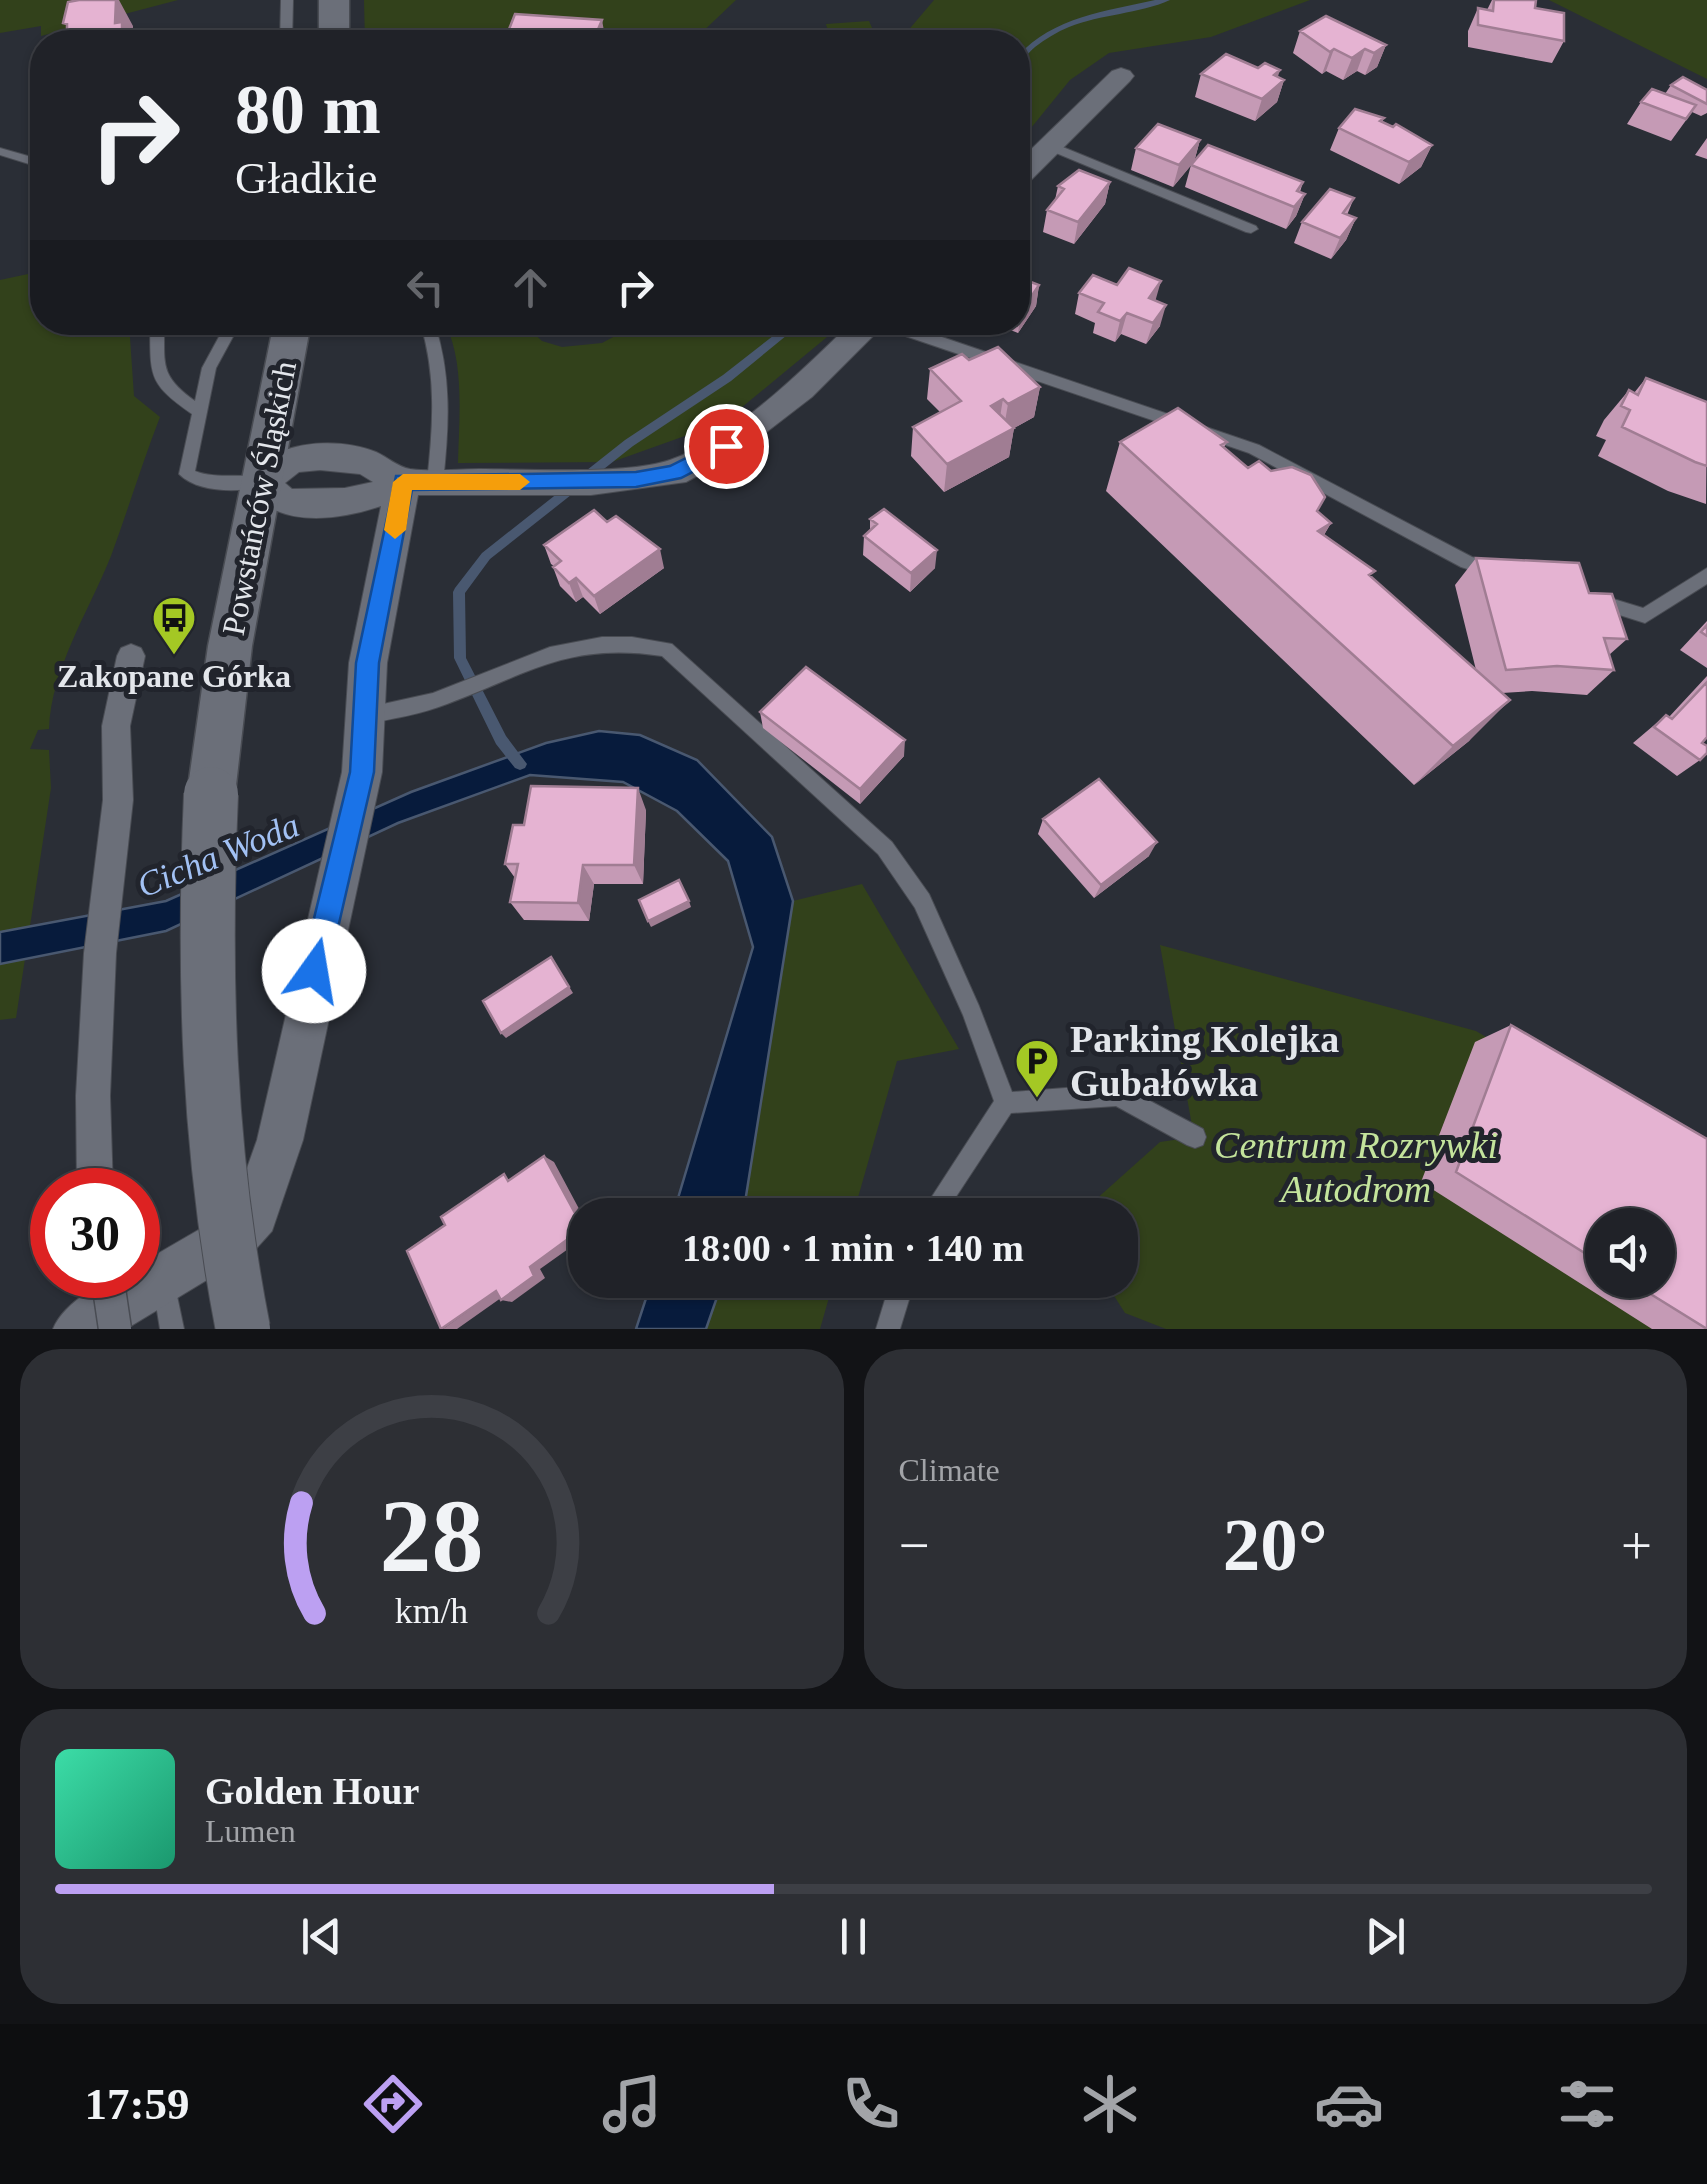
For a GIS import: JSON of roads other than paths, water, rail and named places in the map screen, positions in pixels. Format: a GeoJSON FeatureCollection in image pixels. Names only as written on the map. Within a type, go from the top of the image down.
{"type":"FeatureCollection","features":[{"type":"Feature","properties":{"kind":"street"},"geometry":{"type":"LineString","coordinates":[[334,0],[334,30]]}},
{"type":"Feature","properties":{"kind":"street"},"geometry":{"type":"LineString","coordinates":[[1030,164],[1122,76]]}},
{"type":"Feature","properties":{"kind":"street","name":"Powstańców Śląskich"},"geometry":{"type":"LineString","coordinates":[[243,1329],[208,1105],[203,932],[210,794],[230,646],[290,335]]}},
{"type":"Feature","properties":{"kind":"street"},"geometry":{"type":"LineString","coordinates":[[262,482],[284,502],[352,504],[419,482],[636,480],[674,473],[726,446],[801,389],[858,335]]}},
{"type":"Feature","properties":{"kind":"street"},"geometry":{"type":"LineString","coordinates":[[78,1329],[236,1235],[255,1214],[280,1140],[326,919],[362,772],[373,630],[390,563],[419,482]]}},
{"type":"Feature","properties":{"kind":"street"},"geometry":{"type":"LineString","coordinates":[[96,1168],[94,1096],[100,953],[118,800],[116,726],[131,656]]}},
{"type":"Feature","properties":{"kind":"street"},"geometry":{"type":"LineString","coordinates":[[110,1298],[114,1329]]}},
{"type":"Feature","properties":{"kind":"lane"},"geometry":{"type":"LineString","coordinates":[[287,30],[288,0]]}},
{"type":"Feature","properties":{"kind":"lane"},"geometry":{"type":"LineString","coordinates":[[1048,145],[1251,229]]}},
{"type":"Feature","properties":{"kind":"lane"},"geometry":{"type":"LineString","coordinates":[[2,151],[30,160]]}},
{"type":"Feature","properties":{"kind":"lane"},"geometry":{"type":"LineString","coordinates":[[158,335],[158,374],[177,396],[199,411]]}},
{"type":"Feature","properties":{"kind":"lane"},"geometry":{"type":"LineString","coordinates":[[227,335],[209,368],[187,474],[208,483],[262,482]]}},
{"type":"Feature","properties":{"kind":"lane"},"geometry":{"type":"LineString","coordinates":[[419,482],[442,404],[439,355],[431,335]]}},
{"type":"Feature","properties":{"kind":"lane"},"geometry":{"type":"LineString","coordinates":[[919,335],[1254,450],[1466,562],[1502,573]]}},
{"type":"Feature","properties":{"kind":"lane"},"geometry":{"type":"LineString","coordinates":[[1574,594],[1645,616],[1707,575]]}},
{"type":"Feature","properties":{"kind":"lane"},"geometry":{"type":"LineString","coordinates":[[365,716],[441,698],[576,646],[624,640],[666,649],[885,848],[922,900],[972,1013],[1005,1103]]}},
{"type":"Feature","properties":{"kind":"lane"},"geometry":{"type":"LineString","coordinates":[[1005,1103],[1118,1095],[1194,1138]]}},
{"type":"Feature","properties":{"kind":"lane"},"geometry":{"type":"LineString","coordinates":[[943,1198],[1005,1103]]}},
{"type":"Feature","properties":{"kind":"lane"},"geometry":{"type":"LineString","coordinates":[[164,1279],[172,1329]]}},
{"type":"Feature","properties":{"kind":"lane"},"geometry":{"type":"LineString","coordinates":[[888,1329],[897,1298]]}},
{"type":"Feature","properties":{"kind":"water"},"geometry":{"type":"Polygon","coordinates":[[[599,731],[640,735],[697,760],[772,837],[793,901],[746,1198],[678,1198],[753,947],[728,861],[677,811],[623,782],[530,775],[398,823],[166,931],[0,964],[0,932],[166,901],[411,792],[546,743],[599,731]]]}},
{"type":"Feature","properties":{"kind":"water"},"geometry":{"type":"Polygon","coordinates":[[[646,1298],[717,1298],[706,1329],[636,1329],[646,1298]]]}},
{"type":"Feature","properties":{"kind":"waterway"},"geometry":{"type":"LineString","coordinates":[[1030,47],[1085,18],[1166,0]]}},
{"type":"Feature","properties":{"kind":"waterway"},"geometry":{"type":"LineString","coordinates":[[520,764],[501,740],[460,658],[459,592],[486,556],[629,443],[727,378],[782,335]]}},
{"type":"Feature","properties":{"kind":"place","name":"Zakopane Górka"},"geometry":{"type":"Point","coordinates":[174,656]}},
{"type":"Feature","properties":{"kind":"place","name":"Parking Kolejka Gubałówka"},"geometry":{"type":"Point","coordinates":[1037,1099]}},
{"type":"Feature","properties":{"kind":"water label","name":"Cicha Woda"},"geometry":{"type":"Point","coordinates":[218,855]}},
{"type":"Feature","properties":{"kind":"park label","name":"Centrum Rozrywki Autodrom"},"geometry":{"type":"Point","coordinates":[1356,1167]}}]}
